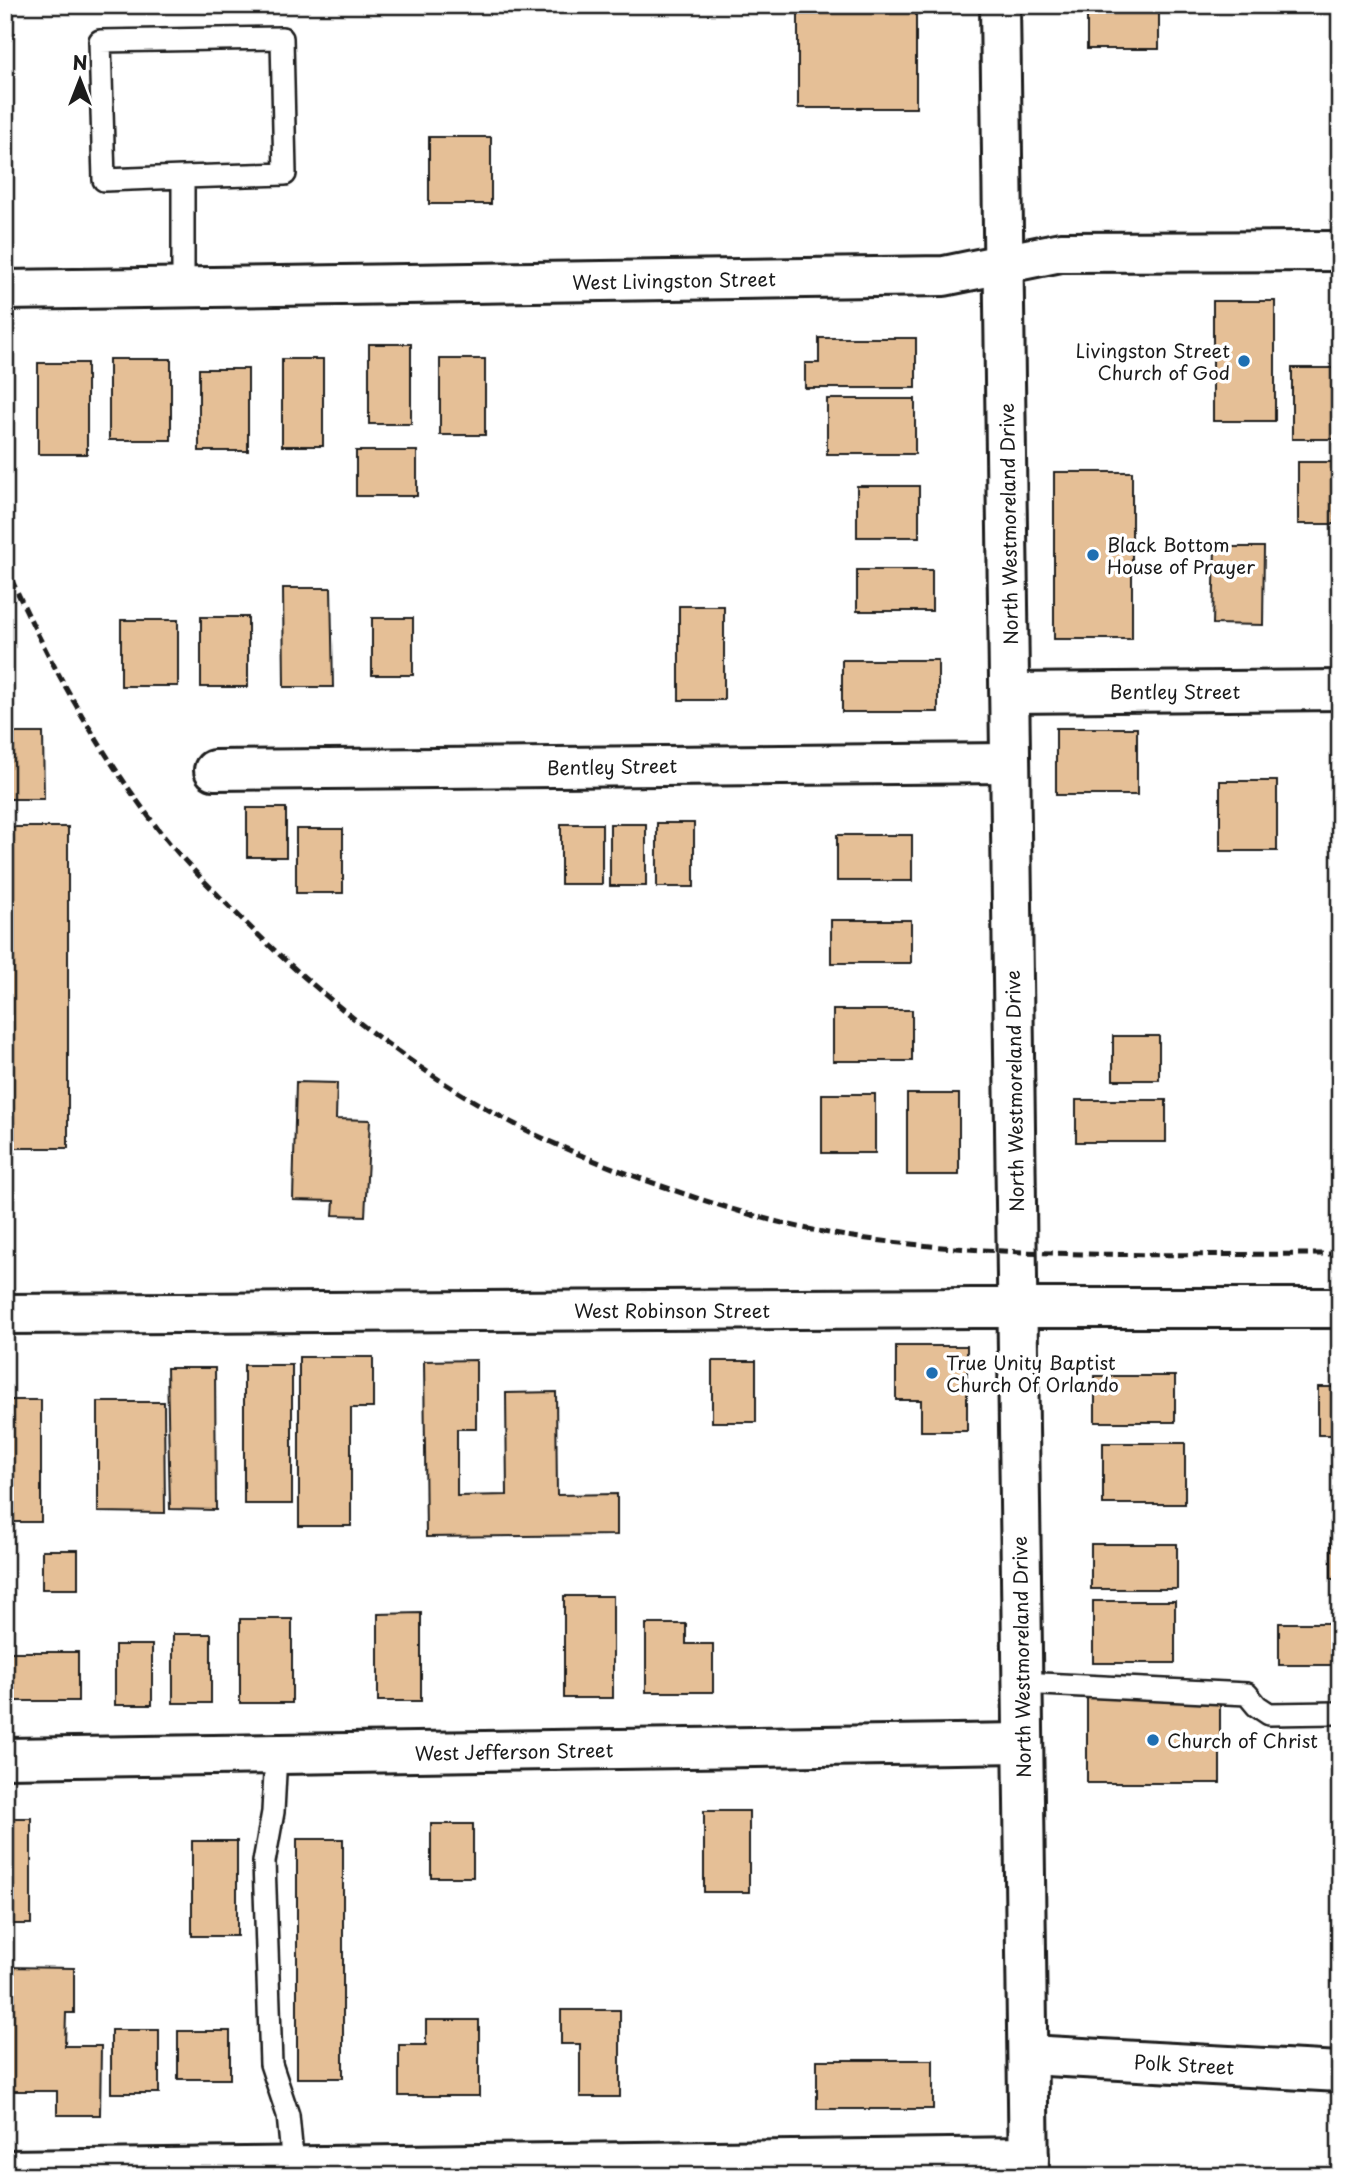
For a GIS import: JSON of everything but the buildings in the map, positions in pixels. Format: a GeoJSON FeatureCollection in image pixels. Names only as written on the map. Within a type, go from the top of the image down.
{"type":"FeatureCollection","features":[{"type":"Feature","properties":{"kind":"street","name":"North Westmoreland Drive"},"geometry":{"type":"LineString","coordinates":[[1000,5],[1029,2166]]}},
{"type":"Feature","properties":{"kind":"street","name":"West Livingston Street"},"geometry":{"type":"LineString","coordinates":[[5,290],[944,276],[1061,252],[1340,251]]}},
{"type":"Feature","properties":{"kind":"street","name":"Bentley Street"},"geometry":{"type":"LineString","coordinates":[[1010,693],[1340,690]]}},
{"type":"Feature","properties":{"kind":"street","name":"Bentley Street"},"geometry":{"type":"LineString","coordinates":[[214,770],[1010,763]]}},
{"type":"Feature","properties":{"kind":"street","name":"West Robinson Street"},"geometry":{"type":"LineString","coordinates":[[5,1314],[1340,1308]]}},
{"type":"Feature","properties":{"kind":"street","name":"West Jefferson Street"},"geometry":{"type":"LineString","coordinates":[[5,1758],[1022,1743]]}},
{"type":"Feature","properties":{"kind":"street","name":"Polk Street"},"geometry":{"type":"LineString","coordinates":[[1028,2054],[1340,2072]]}},
{"type":"Feature","properties":{"kind":"street"},"geometry":{"type":"LineString","coordinates":[[5,2170],[1029,2166]]}},
{"type":"Feature","properties":{"kind":"lane"},"geometry":{"type":"LineString","coordinates":[[282,38],[285,174],[183,177],[104,180],[100,41],[282,38]]}},
{"type":"Feature","properties":{"kind":"lane"},"geometry":{"type":"LineString","coordinates":[[183,177],[183,288]]}},
{"type":"Feature","properties":{"kind":"lane"},"geometry":{"type":"LineString","coordinates":[[1021,1683],[1247,1694],[1257,1706],[1269,1714],[1336,1713]]}},
{"type":"Feature","properties":{"kind":"lane"},"geometry":{"type":"LineString","coordinates":[[276,1754],[273,1812],[264,1862],[271,2064],[288,2115],[293,2167]]}},
{"type":"Feature","properties":{"kind":"railway"},"geometry":{"type":"LineString","coordinates":[[5,565],[72,699],[133,794],[184,860],[269,945],[371,1032],[445,1083],[522,1128],[604,1164],[708,1202],[832,1234],[913,1244],[1035,1252],[1157,1255],[1340,1254]]}},
{"type":"Feature","properties":{"kind":"place","name":"Livingston Street Church of God"},"geometry":{"type":"Point","coordinates":[1244,361]}},
{"type":"Feature","properties":{"kind":"place","name":"Black Bottom House of Prayer"},"geometry":{"type":"Point","coordinates":[1093,555]}},
{"type":"Feature","properties":{"kind":"place","name":"True Unity Baptist Church Of Orlando"},"geometry":{"type":"Point","coordinates":[932,1373]}},
{"type":"Feature","properties":{"kind":"place","name":"Church of Christ"},"geometry":{"type":"Point","coordinates":[1153,1740]}}]}
